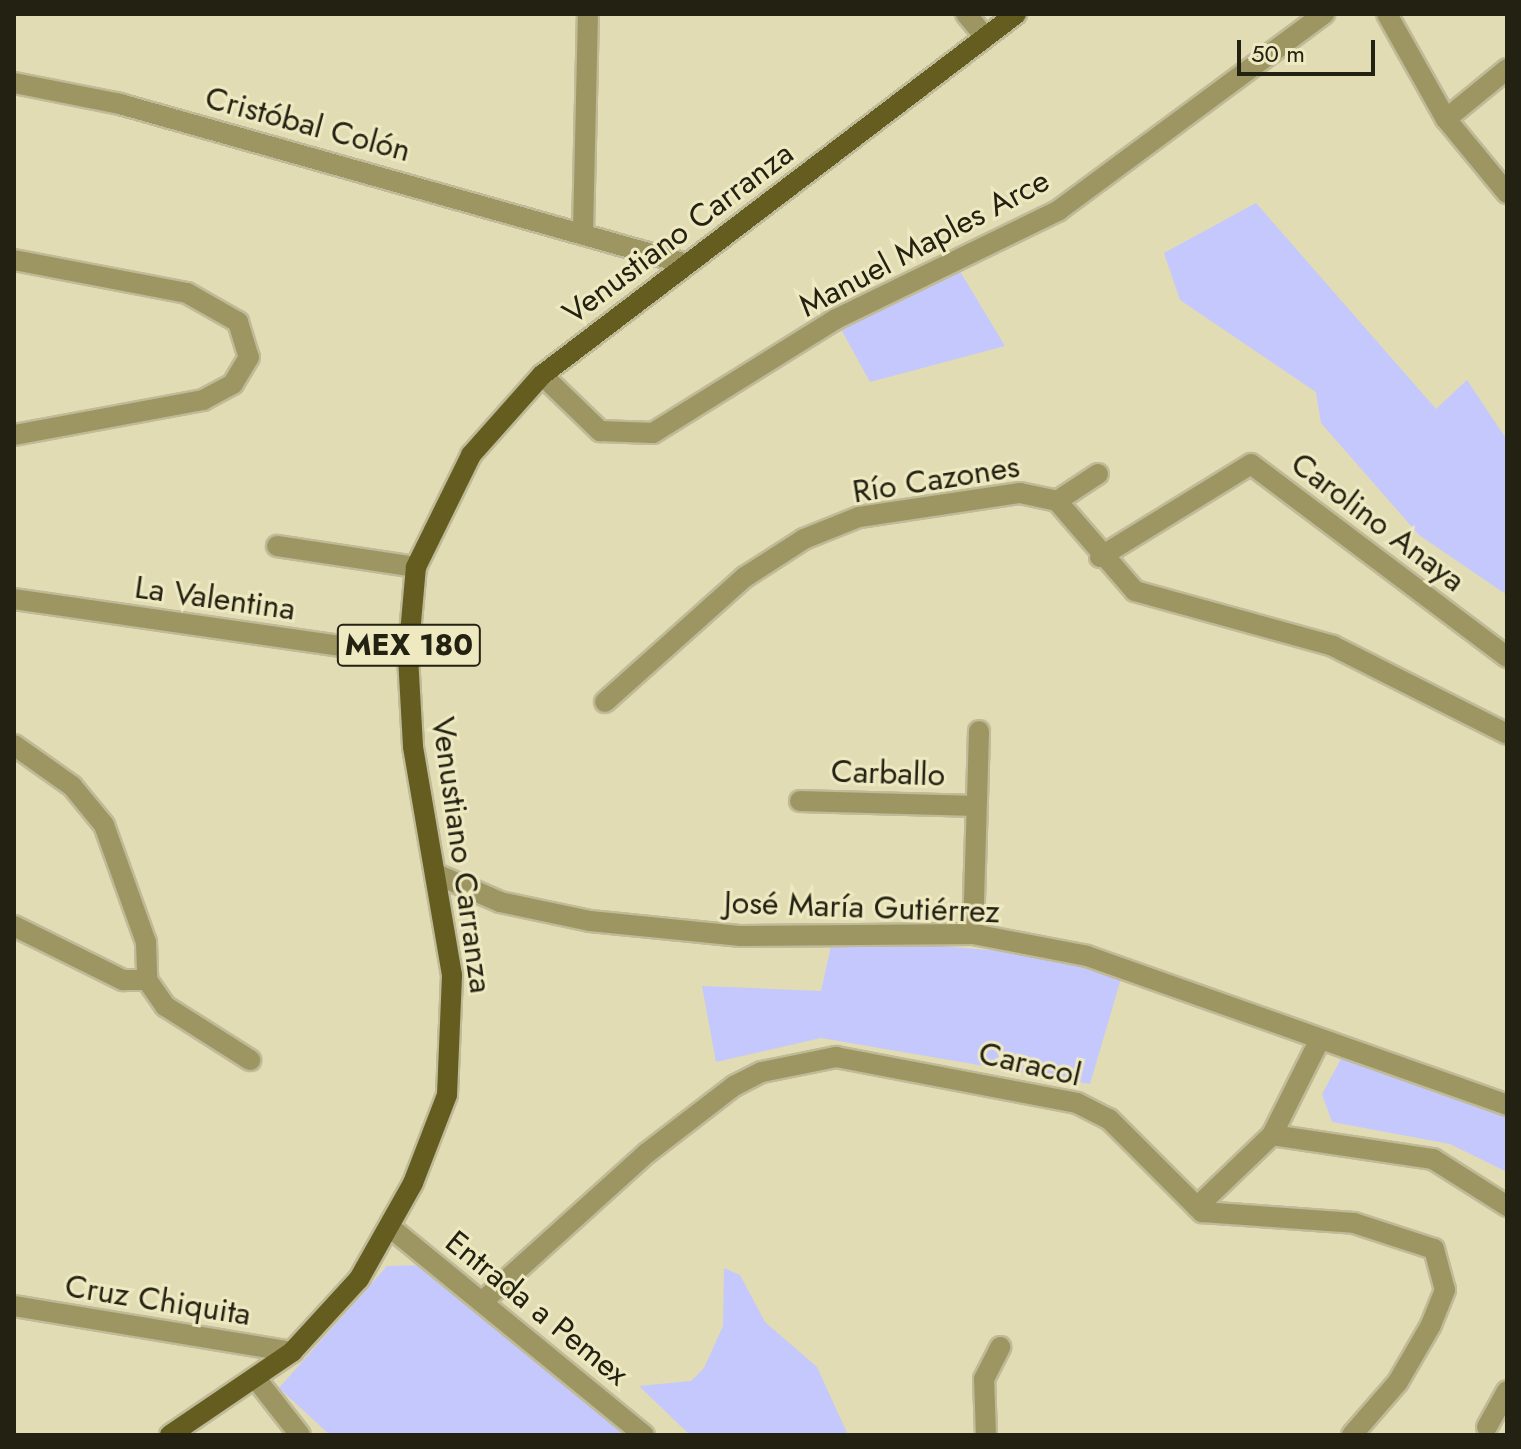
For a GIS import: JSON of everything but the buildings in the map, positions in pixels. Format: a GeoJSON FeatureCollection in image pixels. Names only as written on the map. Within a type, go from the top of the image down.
{"type":"FeatureCollection","features":[{"type":"Feature","properties":{"kind":"main road","name":"Venustiano Carranza"},"geometry":{"type":"LineString","coordinates":[[170,1435],[257,1380],[292,1352],[359,1279],[391,1228],[447,1095],[452,975],[413,746],[408,656],[416,567],[471,455],[542,375],[1016,14]]}},
{"type":"Feature","properties":{"kind":"street"},"geometry":{"type":"LineString","coordinates":[[583,232],[588,14]]}},
{"type":"Feature","properties":{"kind":"street"},"geometry":{"type":"LineString","coordinates":[[966,14],[985,37]]}},
{"type":"Feature","properties":{"kind":"street","name":"Manuel Maples Arce"},"geometry":{"type":"LineString","coordinates":[[542,375],[600,431],[653,433],[836,319],[1059,210],[1324,14]]}},
{"type":"Feature","properties":{"kind":"street"},"geometry":{"type":"LineString","coordinates":[[1387,14],[1446,119],[1507,193]]}},
{"type":"Feature","properties":{"kind":"street"},"geometry":{"type":"LineString","coordinates":[[1446,119],[1507,69]]}},
{"type":"Feature","properties":{"kind":"street","name":"Cristóbal Colón"},"geometry":{"type":"LineString","coordinates":[[14,83],[120,104],[583,232],[687,264]]}},
{"type":"Feature","properties":{"kind":"street"},"geometry":{"type":"LineString","coordinates":[[14,260],[187,293],[238,322],[249,357],[233,384],[203,400],[14,435]]}},
{"type":"Feature","properties":{"kind":"street","name":"Carolino Anaya"},"geometry":{"type":"LineString","coordinates":[[1100,557],[1251,464],[1507,657]]}},
{"type":"Feature","properties":{"kind":"street"},"geometry":{"type":"LineString","coordinates":[[1057,501],[1098,474]]}},
{"type":"Feature","properties":{"kind":"street","name":"Río Cazones"},"geometry":{"type":"LineString","coordinates":[[605,702],[745,577],[804,539],[859,517],[994,496],[1041,494],[1057,501],[1100,557],[1135,591],[1333,646],[1507,734]]}},
{"type":"Feature","properties":{"kind":"street"},"geometry":{"type":"LineString","coordinates":[[277,546],[416,567]]}},
{"type":"Feature","properties":{"kind":"street","name":"La Valentina"},"geometry":{"type":"LineString","coordinates":[[14,599],[408,656]]}},
{"type":"Feature","properties":{"kind":"street"},"geometry":{"type":"LineString","coordinates":[[973,934],[979,731]]}},
{"type":"Feature","properties":{"kind":"street"},"geometry":{"type":"LineString","coordinates":[[14,745],[72,786],[104,825],[146,942],[147,980],[165,1006],[250,1060]]}},
{"type":"Feature","properties":{"kind":"street","name":"Carballo"},"geometry":{"type":"LineString","coordinates":[[800,801],[975,806]]}},
{"type":"Feature","properties":{"kind":"street","name":"José María Gutiérrez"},"geometry":{"type":"LineString","coordinates":[[436,874],[500,902],[590,921],[741,936],[973,934],[1154,975],[1320,1039],[1507,1105]]}},
{"type":"Feature","properties":{"kind":"street"},"geometry":{"type":"LineString","coordinates":[[14,926],[123,980],[147,980]]}},
{"type":"Feature","properties":{"kind":"street"},"geometry":{"type":"LineString","coordinates":[[1320,1039],[1272,1135],[1197,1207],[1225,1216],[1354,1223],[1434,1249],[1445,1290],[1431,1325],[1398,1382],[1352,1435]]}},
{"type":"Feature","properties":{"kind":"street","name":"Caracol"},"geometry":{"type":"LineString","coordinates":[[483,1301],[647,1153],[734,1086],[762,1072],[836,1057],[1077,1103],[1109,1119],[1197,1207]]}},
{"type":"Feature","properties":{"kind":"street"},"geometry":{"type":"LineString","coordinates":[[1272,1135],[1433,1159],[1507,1206]]}},
{"type":"Feature","properties":{"kind":"street","name":"Entrada a Pemex"},"geometry":{"type":"LineString","coordinates":[[391,1228],[644,1435]]}},
{"type":"Feature","properties":{"kind":"street","name":"Cruz Chiquita"},"geometry":{"type":"LineString","coordinates":[[14,1306],[292,1352]]}},
{"type":"Feature","properties":{"kind":"street"},"geometry":{"type":"LineString","coordinates":[[986,1435],[984,1379],[1000,1347]]}},
{"type":"Feature","properties":{"kind":"street"},"geometry":{"type":"LineString","coordinates":[[257,1380],[300,1435]]}},
{"type":"Feature","properties":{"kind":"street"},"geometry":{"type":"LineString","coordinates":[[1485,1431],[1507,1391]]}},
{"type":"Feature","properties":{"kind":"street"},"geometry":{"type":"LineString","coordinates":[[1485,1431],[1507,1420]]}},
{"type":"Feature","properties":{"kind":"shaded area"},"geometry":{"type":"Polygon","coordinates":[[[1256,203],[1436,409],[1467,380],[1507,440],[1507,595],[1419,535],[1321,423],[1316,392],[1180,300],[1164,253],[1256,203]]]}},
{"type":"Feature","properties":{"kind":"shaded area"},"geometry":{"type":"Polygon","coordinates":[[[955,263],[1005,346],[870,382],[836,320],[955,263]]]}},
{"type":"Feature","properties":{"kind":"shaded area"},"geometry":{"type":"Polygon","coordinates":[[[833,937],[1084,958],[1123,972],[1090,1084],[821,1038],[716,1062],[702,986],[821,991],[833,937]]]}},
{"type":"Feature","properties":{"kind":"shaded area"},"geometry":{"type":"Polygon","coordinates":[[[1348,1046],[1507,1107],[1507,1172],[1450,1144],[1332,1122],[1322,1094],[1348,1046]]]}},
{"type":"Feature","properties":{"kind":"shaded area"},"geometry":{"type":"Polygon","coordinates":[[[431,1265],[637,1435],[330,1435],[279,1388],[387,1266],[431,1265]]]}},
{"type":"Feature","properties":{"kind":"shaded area"},"geometry":{"type":"Polygon","coordinates":[[[724,1268],[740,1275],[765,1322],[817,1367],[848,1435],[690,1435],[639,1386],[691,1381],[704,1368],[723,1326],[724,1268]]]}}]}
